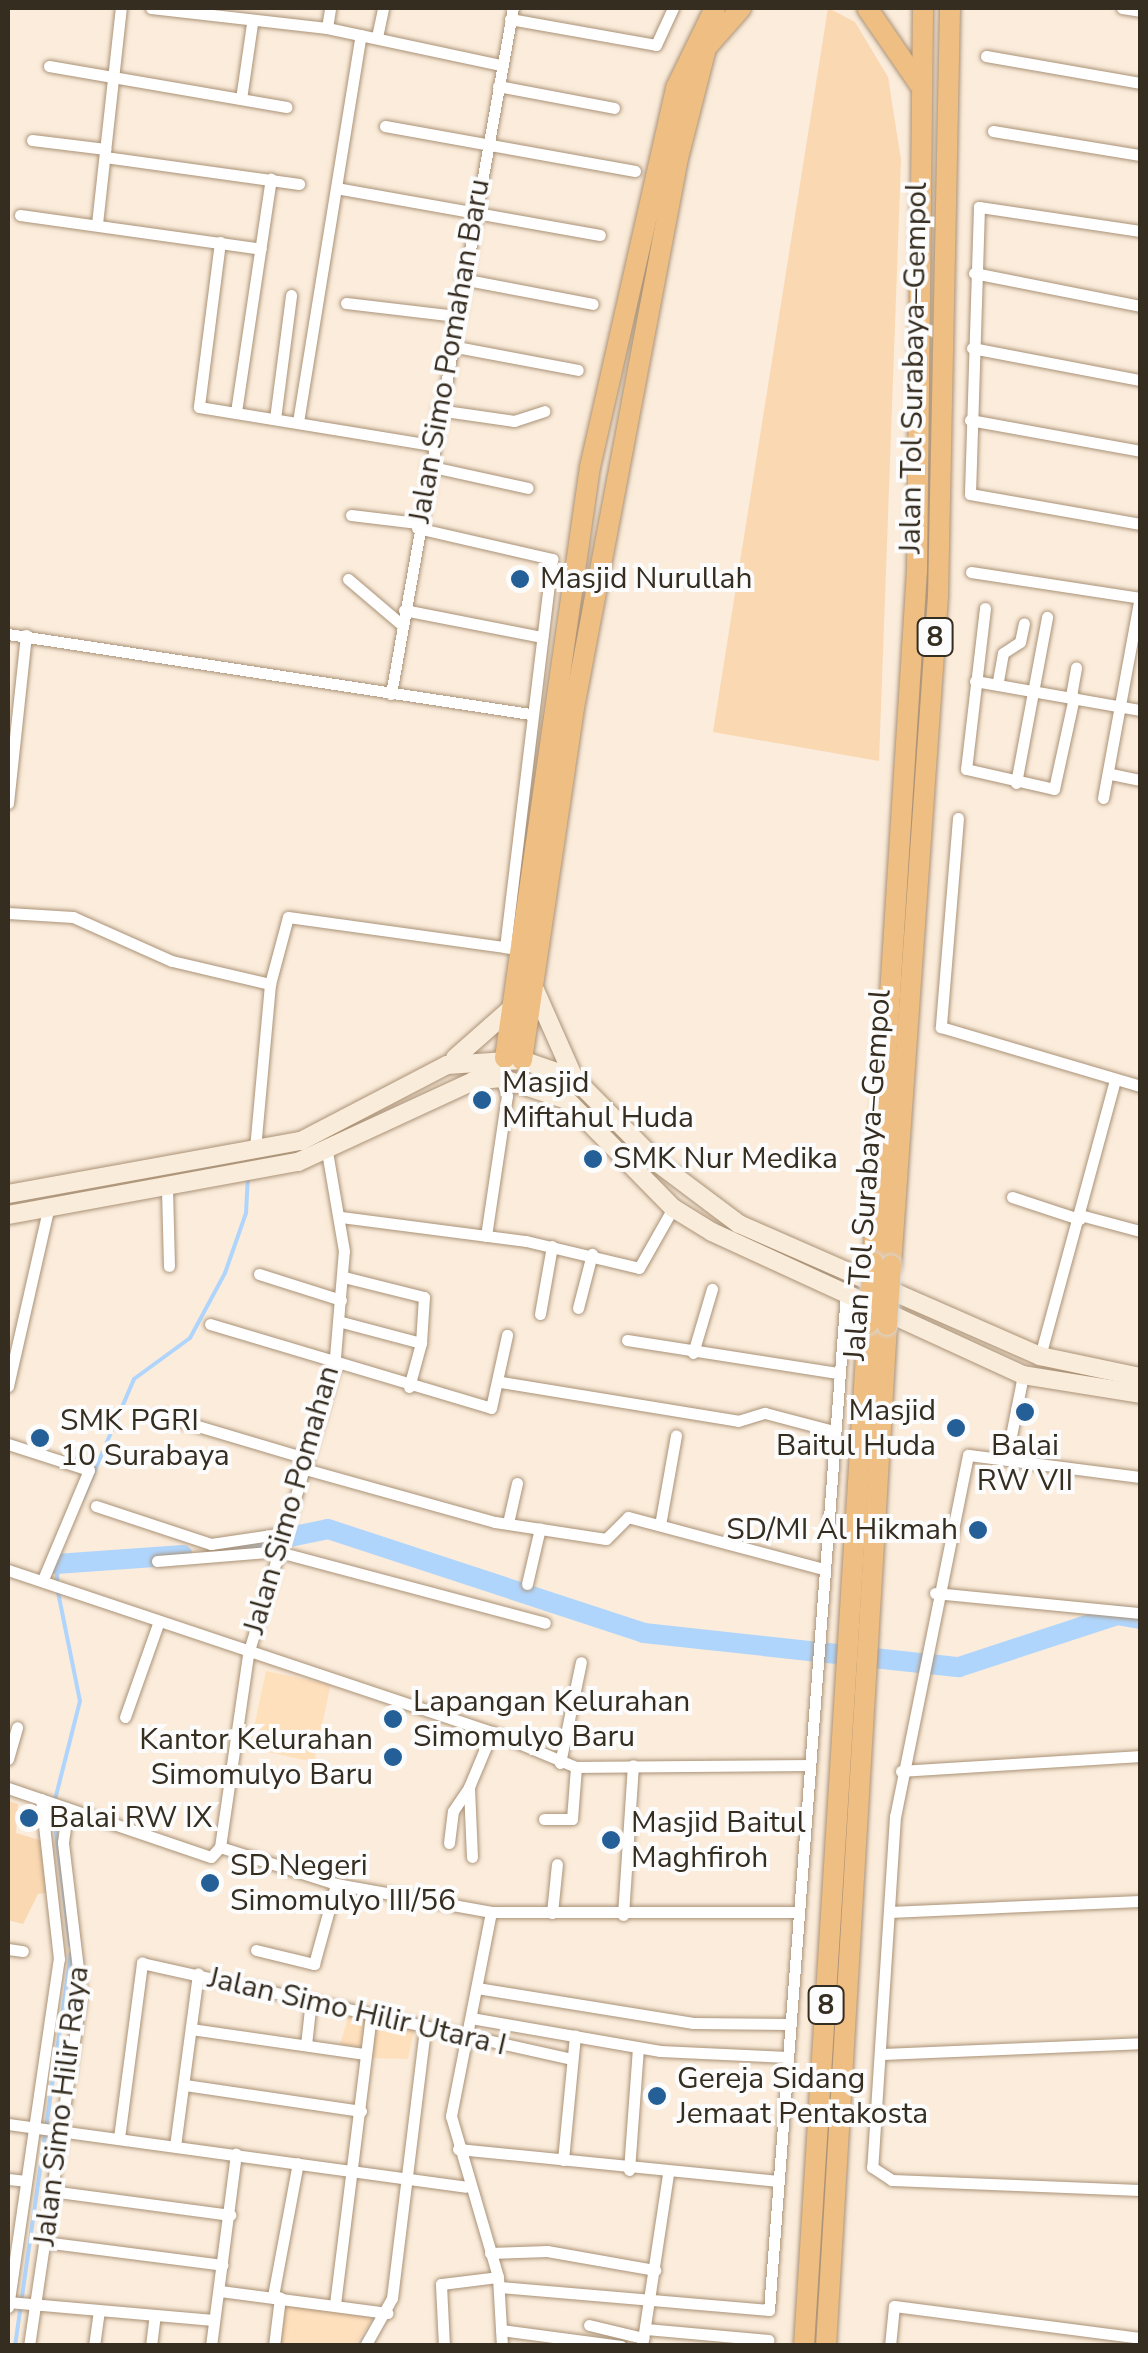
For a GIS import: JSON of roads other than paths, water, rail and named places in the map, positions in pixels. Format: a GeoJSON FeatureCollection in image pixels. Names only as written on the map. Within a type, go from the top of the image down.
{"type":"FeatureCollection","features":[{"type":"Feature","properties":{"kind":"highway"},"geometry":{"type":"LineString","coordinates":[[565,707],[590,467],[676,88],[715,8]]}},
{"type":"Feature","properties":{"kind":"highway"},"geometry":{"type":"LineString","coordinates":[[510,1075],[522,950],[565,707],[696,82],[716,31],[741,8]]}},
{"type":"Feature","properties":{"kind":"highway"},"geometry":{"type":"LineString","coordinates":[[867,8],[924,89]]}},
{"type":"Feature","properties":{"kind":"highway","name":"Jalan Tol Surabaya–Gempol"},"geometry":{"type":"LineString","coordinates":[[826,2346],[858,1658],[917,571],[923,8]]}},
{"type":"Feature","properties":{"kind":"highway","name":"Jalan Tol Surabaya–Gempol"},"geometry":{"type":"LineString","coordinates":[[882,1263],[938,596],[950,8]]}},
{"type":"Feature","properties":{"kind":"highway"},"geometry":{"type":"LineString","coordinates":[[510,1075],[535,990],[522,950]]}},
{"type":"Feature","properties":{"kind":"highway","name":"Jalan Tol Surabaya–Gempol"},"geometry":{"type":"LineString","coordinates":[[804,2346],[858,1658]]}},
{"type":"Feature","properties":{"kind":"main road"},"geometry":{"type":"LineString","coordinates":[[535,990],[574,1078],[658,1164],[739,1224],[1040,1356],[1132,1386]]}},
{"type":"Feature","properties":{"kind":"main road"},"geometry":{"type":"LineString","coordinates":[[8,1194],[256,1150],[318,1135],[446,1064],[514,1006]]}},
{"type":"Feature","properties":{"kind":"main road"},"geometry":{"type":"LineString","coordinates":[[446,1064],[510,1075],[574,1078]]}},
{"type":"Feature","properties":{"kind":"main road"},"geometry":{"type":"LineString","coordinates":[[8,1215],[328,1158],[473,1081],[510,1075],[567,1100],[673,1208],[1023,1375],[1132,1386]]}},
{"type":"Feature","properties":{"kind":"street"},"geometry":{"type":"LineString","coordinates":[[97,224],[120,8]]}},
{"type":"Feature","properties":{"kind":"street"},"geometry":{"type":"LineString","coordinates":[[151,8],[252,24],[327,28],[501,65]]}},
{"type":"Feature","properties":{"kind":"street"},"geometry":{"type":"LineString","coordinates":[[327,28],[330,8]]}},
{"type":"Feature","properties":{"kind":"street"},"geometry":{"type":"LineString","coordinates":[[377,37],[382,8]]}},
{"type":"Feature","properties":{"kind":"street"},"geometry":{"type":"LineString","coordinates":[[511,13],[656,45],[674,8]]}},
{"type":"Feature","properties":{"kind":"street"},"geometry":{"type":"LineString","coordinates":[[1122,8],[1140,11]]}},
{"type":"Feature","properties":{"kind":"street","name":"Jalan Simo Pomahan Baru"},"geometry":{"type":"LineString","coordinates":[[391,694],[417,526],[511,13]]}},
{"type":"Feature","properties":{"kind":"street"},"geometry":{"type":"LineString","coordinates":[[247,100],[252,24]]}},
{"type":"Feature","properties":{"kind":"street"},"geometry":{"type":"LineString","coordinates":[[298,422],[362,35]]}},
{"type":"Feature","properties":{"kind":"street"},"geometry":{"type":"LineString","coordinates":[[986,56],[1140,83]]}},
{"type":"Feature","properties":{"kind":"street"},"geometry":{"type":"LineString","coordinates":[[49,66],[286,106]]}},
{"type":"Feature","properties":{"kind":"street"},"geometry":{"type":"LineString","coordinates":[[498,86],[614,108]]}},
{"type":"Feature","properties":{"kind":"street"},"geometry":{"type":"LineString","coordinates":[[384,126],[636,171]]}},
{"type":"Feature","properties":{"kind":"street"},"geometry":{"type":"LineString","coordinates":[[993,131],[1140,155]]}},
{"type":"Feature","properties":{"kind":"street"},"geometry":{"type":"LineString","coordinates":[[32,140],[299,184]]}},
{"type":"Feature","properties":{"kind":"street"},"geometry":{"type":"LineString","coordinates":[[236,412],[271,180]]}},
{"type":"Feature","properties":{"kind":"street"},"geometry":{"type":"LineString","coordinates":[[336,188],[600,235]]}},
{"type":"Feature","properties":{"kind":"street"},"geometry":{"type":"LineString","coordinates":[[1140,231],[979,207],[970,420],[972,498],[1140,524]]}},
{"type":"Feature","properties":{"kind":"street"},"geometry":{"type":"LineString","coordinates":[[20,214],[261,248]]}},
{"type":"Feature","properties":{"kind":"street"},"geometry":{"type":"LineString","coordinates":[[220,242],[202,408],[432,445]]}},
{"type":"Feature","properties":{"kind":"street"},"geometry":{"type":"LineString","coordinates":[[974,273],[1140,306]]}},
{"type":"Feature","properties":{"kind":"street"},"geometry":{"type":"LineString","coordinates":[[462,279],[593,304]]}},
{"type":"Feature","properties":{"kind":"street"},"geometry":{"type":"LineString","coordinates":[[274,419],[291,295]]}},
{"type":"Feature","properties":{"kind":"street"},"geometry":{"type":"LineString","coordinates":[[346,304],[456,316]]}},
{"type":"Feature","properties":{"kind":"street"},"geometry":{"type":"LineString","coordinates":[[452,346],[578,370]]}},
{"type":"Feature","properties":{"kind":"street"},"geometry":{"type":"LineString","coordinates":[[972,348],[1140,380]]}},
{"type":"Feature","properties":{"kind":"street"},"geometry":{"type":"LineString","coordinates":[[438,410],[514,421],[544,411]]}},
{"type":"Feature","properties":{"kind":"street"},"geometry":{"type":"LineString","coordinates":[[970,420],[1140,450]]}},
{"type":"Feature","properties":{"kind":"street"},"geometry":{"type":"LineString","coordinates":[[428,466],[528,488]]}},
{"type":"Feature","properties":{"kind":"street"},"geometry":{"type":"LineString","coordinates":[[256,1150],[270,984],[288,916],[522,950],[530,714],[552,559],[417,526],[351,516]]}},
{"type":"Feature","properties":{"kind":"street"},"geometry":{"type":"LineString","coordinates":[[971,572],[1140,597],[1138,634],[1103,798]]}},
{"type":"Feature","properties":{"kind":"street"},"geometry":{"type":"LineString","coordinates":[[348,579],[384,600],[402,624]]}},
{"type":"Feature","properties":{"kind":"street"},"geometry":{"type":"LineString","coordinates":[[986,608],[966,769],[1054,788],[1076,667]]}},
{"type":"Feature","properties":{"kind":"street"},"geometry":{"type":"LineString","coordinates":[[404,610],[542,638]]}},
{"type":"Feature","properties":{"kind":"street"},"geometry":{"type":"LineString","coordinates":[[1016,782],[1046,617]]}},
{"type":"Feature","properties":{"kind":"street"},"geometry":{"type":"LineString","coordinates":[[998,682],[1003,654],[1020,642],[1024,623]]}},
{"type":"Feature","properties":{"kind":"street"},"geometry":{"type":"LineString","coordinates":[[8,634],[530,714]]}},
{"type":"Feature","properties":{"kind":"street"},"geometry":{"type":"LineString","coordinates":[[8,803],[26,635]]}},
{"type":"Feature","properties":{"kind":"street"},"geometry":{"type":"LineString","coordinates":[[975,682],[998,682],[1140,710]]}},
{"type":"Feature","properties":{"kind":"street"},"geometry":{"type":"LineString","coordinates":[[1111,774],[1140,780]]}},
{"type":"Feature","properties":{"kind":"street"},"geometry":{"type":"LineString","coordinates":[[958,818],[941,1028],[1140,1086]]}},
{"type":"Feature","properties":{"kind":"street"},"geometry":{"type":"LineString","coordinates":[[8,913],[73,916],[172,961],[270,984]]}},
{"type":"Feature","properties":{"kind":"street"},"geometry":{"type":"LineString","coordinates":[[486,1236],[510,1075]]}},
{"type":"Feature","properties":{"kind":"street"},"geometry":{"type":"LineString","coordinates":[[1040,1356],[1115,1080]]}},
{"type":"Feature","properties":{"kind":"street","name":"Jalan Simo Pomahan"},"geometry":{"type":"LineString","coordinates":[[220,1847],[248,1654],[334,1368],[344,1277],[341,1217],[328,1158]]}},
{"type":"Feature","properties":{"kind":"street"},"geometry":{"type":"LineString","coordinates":[[168,1189],[169,1266]]}},
{"type":"Feature","properties":{"kind":"street"},"geometry":{"type":"LineString","coordinates":[[1012,1197],[1140,1231]]}},
{"type":"Feature","properties":{"kind":"street"},"geometry":{"type":"LineString","coordinates":[[8,1386],[49,1206]]}},
{"type":"Feature","properties":{"kind":"street"},"geometry":{"type":"LineString","coordinates":[[341,1217],[552,1246],[641,1268],[673,1208]]}},
{"type":"Feature","properties":{"kind":"street"},"geometry":{"type":"LineString","coordinates":[[540,1314],[552,1246]]}},
{"type":"Feature","properties":{"kind":"street"},"geometry":{"type":"LineString","coordinates":[[578,1308],[592,1254]]}},
{"type":"Feature","properties":{"kind":"street"},"geometry":{"type":"LineString","coordinates":[[259,1274],[341,1300]]}},
{"type":"Feature","properties":{"kind":"street"},"geometry":{"type":"LineString","coordinates":[[344,1277],[424,1297],[421,1343],[409,1387]]}},
{"type":"Feature","properties":{"kind":"street"},"geometry":{"type":"LineString","coordinates":[[693,1353],[712,1289]]}},
{"type":"Feature","properties":{"kind":"street"},"geometry":{"type":"LineString","coordinates":[[444,2346],[441,2284],[499,2282],[766,2312],[832,1431],[846,1293]]}},
{"type":"Feature","properties":{"kind":"street"},"geometry":{"type":"LineString","coordinates":[[338,1321],[421,1343]]}},
{"type":"Feature","properties":{"kind":"street"},"geometry":{"type":"LineString","coordinates":[[210,1324],[334,1368],[494,1408],[508,1335]]}},
{"type":"Feature","properties":{"kind":"street"},"geometry":{"type":"LineString","coordinates":[[627,1340],[837,1373]]}},
{"type":"Feature","properties":{"kind":"street"},"geometry":{"type":"LineString","coordinates":[[1006,1456],[1023,1375]]}},
{"type":"Feature","properties":{"kind":"street"},"geometry":{"type":"LineString","coordinates":[[501,1382],[738,1421],[765,1413],[832,1431]]}},
{"type":"Feature","properties":{"kind":"street"},"geometry":{"type":"LineString","coordinates":[[164,1416],[508,1524],[611,1539],[624,1517],[824,1569]]}},
{"type":"Feature","properties":{"kind":"street"},"geometry":{"type":"LineString","coordinates":[[660,1524],[676,1434]]}},
{"type":"Feature","properties":{"kind":"street"},"geometry":{"type":"LineString","coordinates":[[8,1444],[89,1470],[53,1581]]}},
{"type":"Feature","properties":{"kind":"street"},"geometry":{"type":"LineString","coordinates":[[1140,1477],[969,1452],[935,1593],[924,1676],[901,1771],[889,1912],[877,2176],[1140,2190]]}},
{"type":"Feature","properties":{"kind":"street"},"geometry":{"type":"LineString","coordinates":[[508,1524],[518,1483]]}},
{"type":"Feature","properties":{"kind":"street"},"geometry":{"type":"LineString","coordinates":[[96,1506],[211,1544],[282,1544],[545,1623]]}},
{"type":"Feature","properties":{"kind":"street"},"geometry":{"type":"LineString","coordinates":[[527,1584],[540,1528]]}},
{"type":"Feature","properties":{"kind":"street"},"geometry":{"type":"LineString","coordinates":[[156,1561],[282,1544]]}},
{"type":"Feature","properties":{"kind":"street"},"geometry":{"type":"LineString","coordinates":[[8,1570],[53,1581],[248,1654],[492,1732],[560,1763],[806,1765]]}},
{"type":"Feature","properties":{"kind":"street"},"geometry":{"type":"LineString","coordinates":[[935,1593],[1140,1613]]}},
{"type":"Feature","properties":{"kind":"street"},"geometry":{"type":"LineString","coordinates":[[125,1717],[159,1621]]}},
{"type":"Feature","properties":{"kind":"street"},"geometry":{"type":"LineString","coordinates":[[560,1763],[581,1662]]}},
{"type":"Feature","properties":{"kind":"street"},"geometry":{"type":"LineString","coordinates":[[8,1760],[17,1726]]}},
{"type":"Feature","properties":{"kind":"street"},"geometry":{"type":"LineString","coordinates":[[450,1843],[453,1811],[469,1787],[492,1732]]}},
{"type":"Feature","properties":{"kind":"street"},"geometry":{"type":"LineString","coordinates":[[901,1771],[1140,1756]]}},
{"type":"Feature","properties":{"kind":"street"},"geometry":{"type":"LineString","coordinates":[[623,1915],[633,1764]]}},
{"type":"Feature","properties":{"kind":"street"},"geometry":{"type":"LineString","coordinates":[[544,1819],[572,1819],[576,1766]]}},
{"type":"Feature","properties":{"kind":"street"},"geometry":{"type":"LineString","coordinates":[[469,1787],[472,1856]]}},
{"type":"Feature","properties":{"kind":"street"},"geometry":{"type":"LineString","coordinates":[[8,1788],[211,1857],[220,1847],[336,1884],[491,1912],[795,1912]]}},
{"type":"Feature","properties":{"kind":"street","name":"Jalan Simo Hilir Raya"},"geometry":{"type":"LineString","coordinates":[[17,2304],[44,2242],[52,2191],[49,2129],[59,1959],[43,1799]]}},
{"type":"Feature","properties":{"kind":"street","name":"Jalan Simo Hilir Raya"},"geometry":{"type":"LineString","coordinates":[[29,2346],[17,2304],[12,2237],[26,2181],[49,2129],[83,1960],[63,1842],[65,1807]]}},
{"type":"Feature","properties":{"kind":"street"},"geometry":{"type":"LineString","coordinates":[[552,1914],[557,1864]]}},
{"type":"Feature","properties":{"kind":"street"},"geometry":{"type":"LineString","coordinates":[[256,1950],[314,1964],[336,1884]]}},
{"type":"Feature","properties":{"kind":"street"},"geometry":{"type":"LineString","coordinates":[[889,1912],[1140,1901]]}},
{"type":"Feature","properties":{"kind":"street"},"geometry":{"type":"LineString","coordinates":[[491,1912],[451,2116],[466,2187],[499,2282],[502,2346]]}},
{"type":"Feature","properties":{"kind":"street"},"geometry":{"type":"LineString","coordinates":[[8,1949],[23,1951]]}},
{"type":"Feature","properties":{"kind":"street","name":"Jalan Simo Hilir Utara I"},"geometry":{"type":"LineString","coordinates":[[119,2138],[142,1963],[311,2000],[463,2042],[572,2058]]}},
{"type":"Feature","properties":{"kind":"street"},"geometry":{"type":"LineString","coordinates":[[175,2146],[198,1974]]}},
{"type":"Feature","properties":{"kind":"street"},"geometry":{"type":"LineString","coordinates":[[477,1988],[680,2021],[789,2024]]}},
{"type":"Feature","properties":{"kind":"street"},"geometry":{"type":"LineString","coordinates":[[306,2045],[311,2000]]}},
{"type":"Feature","properties":{"kind":"street"},"geometry":{"type":"LineString","coordinates":[[335,2304],[372,2016]]}},
{"type":"Feature","properties":{"kind":"street"},"geometry":{"type":"LineString","coordinates":[[471,2018],[638,2048],[788,2057]]}},
{"type":"Feature","properties":{"kind":"street"},"geometry":{"type":"LineString","coordinates":[[191,2029],[365,2054]]}},
{"type":"Feature","properties":{"kind":"street"},"geometry":{"type":"LineString","coordinates":[[365,2346],[388,2313],[408,2181],[424,2032]]}},
{"type":"Feature","properties":{"kind":"street"},"geometry":{"type":"LineString","coordinates":[[563,2160],[575,2036]]}},
{"type":"Feature","properties":{"kind":"street"},"geometry":{"type":"LineString","coordinates":[[882,2054],[1140,2043]]}},
{"type":"Feature","properties":{"kind":"street"},"geometry":{"type":"LineString","coordinates":[[628,2170],[638,2048]]}},
{"type":"Feature","properties":{"kind":"street"},"geometry":{"type":"LineString","coordinates":[[184,2085],[361,2111]]}},
{"type":"Feature","properties":{"kind":"street"},"geometry":{"type":"LineString","coordinates":[[8,2124],[466,2187]]}},
{"type":"Feature","properties":{"kind":"street"},"geometry":{"type":"LineString","coordinates":[[458,2149],[668,2175],[778,2181]]}},
{"type":"Feature","properties":{"kind":"street"},"geometry":{"type":"LineString","coordinates":[[211,2346],[236,2154]]}},
{"type":"Feature","properties":{"kind":"street"},"geometry":{"type":"LineString","coordinates":[[274,2346],[276,2297],[298,2163]]}},
{"type":"Feature","properties":{"kind":"street"},"geometry":{"type":"LineString","coordinates":[[644,2338],[668,2175]]}},
{"type":"Feature","properties":{"kind":"street"},"geometry":{"type":"LineString","coordinates":[[8,2179],[26,2181]]}},
{"type":"Feature","properties":{"kind":"street"},"geometry":{"type":"LineString","coordinates":[[52,2191],[230,2214]]}},
{"type":"Feature","properties":{"kind":"street"},"geometry":{"type":"LineString","coordinates":[[44,2242],[223,2265]]}},
{"type":"Feature","properties":{"kind":"street"},"geometry":{"type":"LineString","coordinates":[[490,2253],[547,2251],[656,2270]]}},
{"type":"Feature","properties":{"kind":"street"},"geometry":{"type":"LineString","coordinates":[[220,2290],[388,2313]]}},
{"type":"Feature","properties":{"kind":"street"},"geometry":{"type":"LineString","coordinates":[[17,2304],[213,2320]]}},
{"type":"Feature","properties":{"kind":"street"},"geometry":{"type":"LineString","coordinates":[[890,2346],[894,2306],[1140,2338]]}},
{"type":"Feature","properties":{"kind":"street"},"geometry":{"type":"LineString","coordinates":[[94,2346],[99,2312]]}},
{"type":"Feature","properties":{"kind":"street"},"geometry":{"type":"LineString","coordinates":[[151,2346],[155,2315]]}},
{"type":"Feature","properties":{"kind":"street"},"geometry":{"type":"LineString","coordinates":[[589,2325],[644,2338],[769,2340]]}},
{"type":"Feature","properties":{"kind":"street"},"geometry":{"type":"LineString","coordinates":[[501,2330],[621,2346]]}},
{"type":"Feature","properties":{"kind":"waterway"},"geometry":{"type":"LineString","coordinates":[[83,1498],[134,1379],[190,1338],[225,1273],[246,1213],[248,1175]]}},
{"type":"Feature","properties":{"kind":"waterway"},"geometry":{"type":"LineString","coordinates":[[217,1552],[328,1529],[644,1633],[959,1667],[1117,1615],[1140,1619]]}},
{"type":"Feature","properties":{"kind":"waterway"},"geometry":{"type":"LineString","coordinates":[[56,1564],[183,1555]]}},
{"type":"Feature","properties":{"kind":"waterway"},"geometry":{"type":"LineString","coordinates":[[57,1582],[58,1557]]}},
{"type":"Feature","properties":{"kind":"waterway"},"geometry":{"type":"LineString","coordinates":[[58,1592],[80,1701],[53,1808],[70,1945]]}},
{"type":"Feature","properties":{"kind":"waterway"},"geometry":{"type":"LineString","coordinates":[[15,2346],[71,1954]]}},
{"type":"Feature","properties":{"kind":"place","name":"Masjid Nurullah"},"geometry":{"type":"Point","coordinates":[520,579]}},
{"type":"Feature","properties":{"kind":"place","name":"Masjid Miftahul Huda"},"geometry":{"type":"Point","coordinates":[482,1100]}},
{"type":"Feature","properties":{"kind":"place","name":"SMK Nur Medika"},"geometry":{"type":"Point","coordinates":[593,1159]}},
{"type":"Feature","properties":{"kind":"place","name":"Balai RW VII"},"geometry":{"type":"Point","coordinates":[1025,1412]}},
{"type":"Feature","properties":{"kind":"place","name":"Masjid Baitul Huda"},"geometry":{"type":"Point","coordinates":[956,1428]}},
{"type":"Feature","properties":{"kind":"place","name":"SMK PGRI 10 Surabaya"},"geometry":{"type":"Point","coordinates":[40,1438]}},
{"type":"Feature","properties":{"kind":"place","name":"SD/MI Al Hikmah"},"geometry":{"type":"Point","coordinates":[978,1530]}},
{"type":"Feature","properties":{"kind":"place","name":"Lapangan Kelurahan Simomulyo Baru"},"geometry":{"type":"Point","coordinates":[393,1719]}},
{"type":"Feature","properties":{"kind":"place","name":"Kantor Kelurahan Simomulyo Baru"},"geometry":{"type":"Point","coordinates":[393,1757]}},
{"type":"Feature","properties":{"kind":"place","name":"Balai RW IX"},"geometry":{"type":"Point","coordinates":[29,1818]}},
{"type":"Feature","properties":{"kind":"place","name":"Masjid Baitul Maghfiroh"},"geometry":{"type":"Point","coordinates":[611,1840]}},
{"type":"Feature","properties":{"kind":"place","name":"SD Negeri Simomulyo III/56"},"geometry":{"type":"Point","coordinates":[210,1883]}},
{"type":"Feature","properties":{"kind":"place","name":"Gereja Sidang Jemaat Pentakosta"},"geometry":{"type":"Point","coordinates":[657,2096]}}]}
